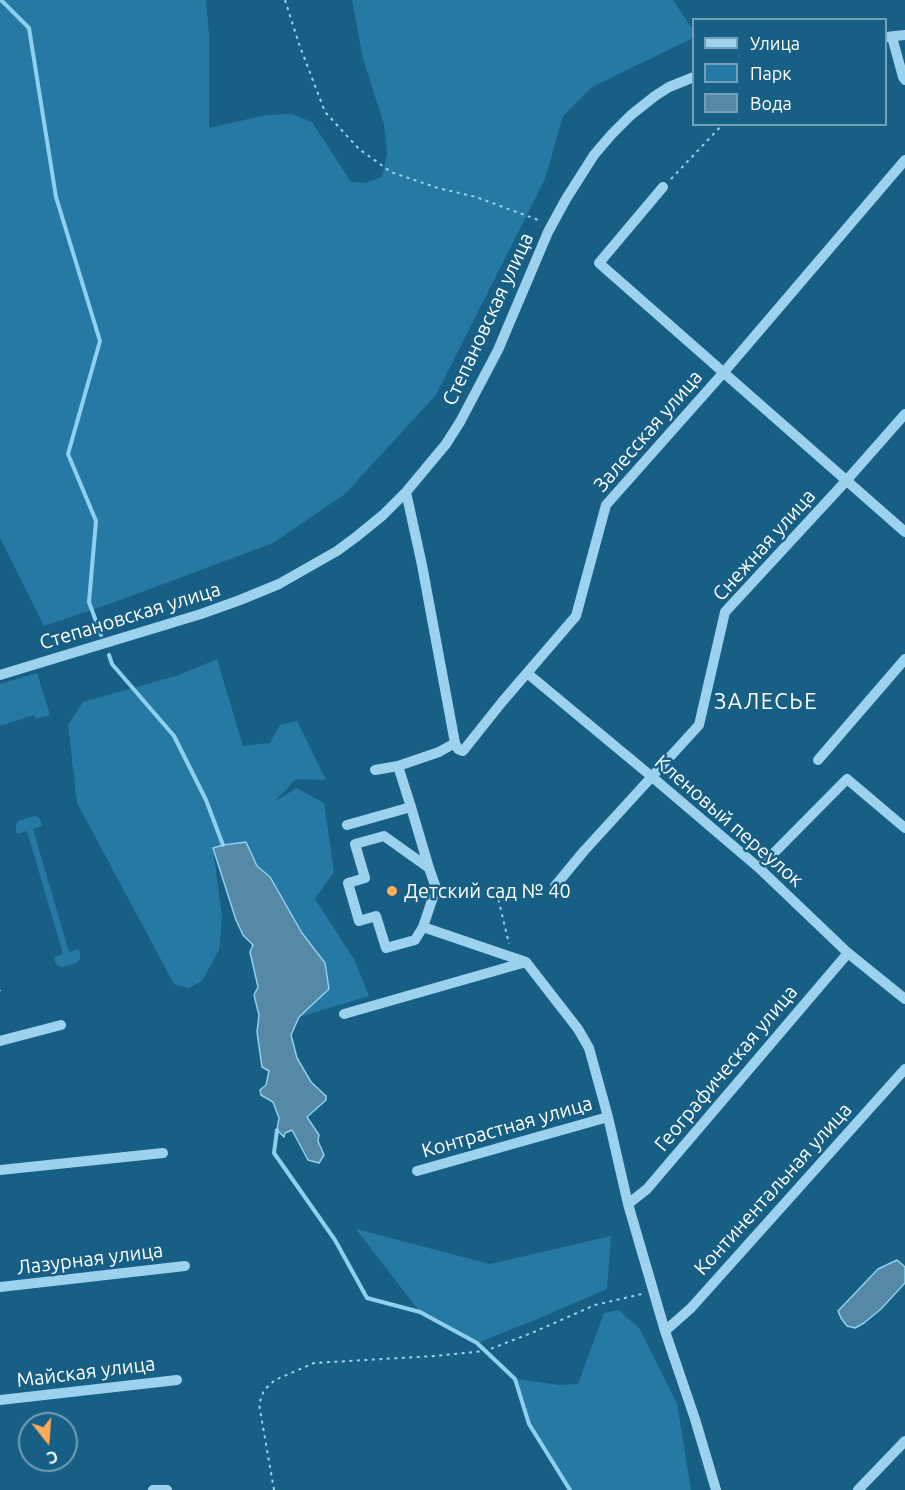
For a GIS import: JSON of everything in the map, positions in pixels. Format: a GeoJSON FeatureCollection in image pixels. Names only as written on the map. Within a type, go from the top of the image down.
{"type":"FeatureCollection","features":[{"type":"Feature","properties":{"kind":"street"},"geometry":{"type":"LineString","coordinates":[[905,35],[889,37],[905,80]]}},
{"type":"Feature","properties":{"kind":"street","name":"Степановская улица"},"geometry":{"type":"LineString","coordinates":[[0,675],[201,614],[279,584],[311,567],[346,544],[383,515],[406,492],[446,444],[460,422],[498,350],[552,225],[594,155],[630,115],[669,87],[692,77]]}},
{"type":"Feature","properties":{"kind":"street","name":"Залесская улица"},"geometry":{"type":"LineString","coordinates":[[455,743],[458,749],[464,751],[576,616],[606,505],[724,372],[905,160]]}},
{"type":"Feature","properties":{"kind":"street"},"geometry":{"type":"LineString","coordinates":[[663,187],[599,263],[905,532]]}},
{"type":"Feature","properties":{"kind":"street","name":"Снежная улица"},"geometry":{"type":"LineString","coordinates":[[555,886],[699,725],[725,612],[905,414]]}},
{"type":"Feature","properties":{"kind":"street"},"geometry":{"type":"LineString","coordinates":[[375,770],[398,766],[439,752],[455,743],[406,492]]}},
{"type":"Feature","properties":{"kind":"street"},"geometry":{"type":"LineString","coordinates":[[818,760],[905,659]]}},
{"type":"Feature","properties":{"kind":"street","name":"Кленовый переулок"},"geometry":{"type":"LineString","coordinates":[[527,673],[759,868],[848,953],[905,999]]}},
{"type":"Feature","properties":{"kind":"street"},"geometry":{"type":"LineString","coordinates":[[398,766],[436,888],[423,927],[415,940],[386,948],[376,916],[359,921],[348,883],[365,878],[355,844],[384,836],[429,868]]}},
{"type":"Feature","properties":{"kind":"street"},"geometry":{"type":"LineString","coordinates":[[759,868],[847,779],[905,828]]}},
{"type":"Feature","properties":{"kind":"street"},"geometry":{"type":"LineString","coordinates":[[347,825],[411,807]]}},
{"type":"Feature","properties":{"kind":"street"},"geometry":{"type":"LineString","coordinates":[[423,927],[526,962],[578,1029],[589,1048],[628,1204],[653,1292],[716,1490]]}},
{"type":"Feature","properties":{"kind":"street","name":"Географическая улица"},"geometry":{"type":"LineString","coordinates":[[628,1204],[647,1189],[848,953]]}},
{"type":"Feature","properties":{"kind":"street"},"geometry":{"type":"LineString","coordinates":[[344,1014],[526,962]]}},
{"type":"Feature","properties":{"kind":"street"},"geometry":{"type":"LineString","coordinates":[[0,1041],[61,1025]]}},
{"type":"Feature","properties":{"kind":"street","name":"Континентальная улица"},"geometry":{"type":"LineString","coordinates":[[665,1331],[691,1308],[905,1069]]}},
{"type":"Feature","properties":{"kind":"street","name":"Контрастная улица"},"geometry":{"type":"LineString","coordinates":[[417,1171],[608,1117]]}},
{"type":"Feature","properties":{"kind":"street"},"geometry":{"type":"LineString","coordinates":[[0,1170],[163,1153]]}},
{"type":"Feature","properties":{"kind":"street","name":"Лазурная улица"},"geometry":{"type":"LineString","coordinates":[[0,1287],[185,1266]]}},
{"type":"Feature","properties":{"kind":"street","name":"Майская улица"},"geometry":{"type":"LineString","coordinates":[[0,1400],[177,1380]]}},
{"type":"Feature","properties":{"kind":"street"},"geometry":{"type":"LineString","coordinates":[[858,1490],[905,1441]]}},
{"type":"Feature","properties":{"kind":"street"},"geometry":{"type":"LineString","coordinates":[[153,1490],[165,1490]]}},
{"type":"Feature","properties":{"kind":"path"},"geometry":{"type":"LineString","coordinates":[[285,0],[325,112],[359,148],[391,172],[438,188],[476,197],[552,225]]}},
{"type":"Feature","properties":{"kind":"path"},"geometry":{"type":"LineString","coordinates":[[663,187],[721,126]]}},
{"type":"Feature","properties":{"kind":"path"},"geometry":{"type":"LineString","coordinates":[[495,885],[511,956]]}},
{"type":"Feature","properties":{"kind":"path"},"geometry":{"type":"LineString","coordinates":[[274,1490],[260,1404],[264,1390],[275,1380],[314,1363],[485,1351],[595,1305],[653,1292]]}},
{"type":"Feature","properties":{"kind":"green space"},"geometry":{"type":"Polygon","coordinates":[[[0,0],[206,0],[209,33],[209,128],[266,115],[292,114],[312,122],[351,182],[365,183],[382,177],[387,154],[384,124],[363,59],[352,0],[673,0],[692,28],[692,38],[592,87],[563,116],[545,179],[436,395],[345,494],[273,543],[44,626],[0,538],[0,0]]]}},
{"type":"Feature","properties":{"kind":"green space"},"geometry":{"type":"Polygon","coordinates":[[[217,659],[243,746],[270,743],[280,725],[297,721],[326,780],[296,779],[275,801],[297,788],[324,803],[334,872],[315,899],[354,959],[369,996],[299,1017],[329,989],[325,963],[302,933],[270,877],[257,867],[213,848],[222,918],[219,950],[202,981],[189,988],[174,984],[77,803],[68,725],[83,702],[179,675],[217,659]]]}},
{"type":"Feature","properties":{"kind":"green space"},"geometry":{"type":"Polygon","coordinates":[[[37,673],[50,715],[36,719],[34,715],[0,726],[0,684],[37,673]]]}},
{"type":"Feature","properties":{"kind":"green space"},"geometry":{"type":"Polygon","coordinates":[[[34,816],[41,821],[42,826],[33,829],[69,952],[79,949],[80,954],[80,959],[76,963],[63,967],[58,966],[55,962],[54,957],[63,954],[27,831],[17,834],[16,829],[18,821],[34,816]]]}},
{"type":"Feature","properties":{"kind":"green space"},"geometry":{"type":"Polygon","coordinates":[[[356,1229],[490,1264],[611,1236],[607,1289],[477,1343],[420,1312],[356,1229]]]}},
{"type":"Feature","properties":{"kind":"green space"},"geometry":{"type":"Polygon","coordinates":[[[619,1310],[640,1329],[677,1403],[691,1490],[570,1490],[529,1424],[515,1379],[560,1385],[578,1384],[604,1313],[619,1310]]]}},
{"type":"Feature","properties":{"kind":"water"},"geometry":{"type":"Polygon","coordinates":[[[246,842],[257,866],[270,877],[302,933],[325,963],[329,989],[299,1017],[291,1035],[297,1058],[311,1082],[326,1096],[326,1100],[307,1117],[319,1135],[318,1141],[324,1155],[319,1163],[308,1160],[292,1130],[285,1133],[284,1137],[277,1130],[279,1118],[273,1102],[261,1095],[260,1090],[266,1085],[269,1071],[262,1067],[257,1032],[259,1015],[254,995],[258,987],[250,952],[253,945],[243,935],[236,920],[213,848],[246,842]]]}},
{"type":"Feature","properties":{"kind":"water"},"geometry":{"type":"Polygon","coordinates":[[[897,1260],[905,1267],[905,1283],[881,1309],[864,1323],[855,1328],[847,1326],[838,1311],[878,1269],[897,1260]]]}},
{"type":"Feature","properties":{"kind":"waterway"},"geometry":{"type":"LineString","coordinates":[[1,0],[29,28],[56,197],[100,341],[68,454],[96,521],[89,602],[101,635]]}},
{"type":"Feature","properties":{"kind":"waterway"},"geometry":{"type":"LineString","coordinates":[[109,655],[112,664],[174,736],[206,800],[223,845]]}},
{"type":"Feature","properties":{"kind":"waterway"},"geometry":{"type":"LineString","coordinates":[[277,1130],[274,1153],[335,1240],[367,1298],[420,1312],[477,1343],[515,1379],[529,1424],[570,1490]]}},
{"type":"Feature","properties":{"kind":"place","name":"Детский сад № 40"},"geometry":{"type":"Point","coordinates":[392,891]}},
{"type":"Feature","properties":{"kind":"district","name":"ЗАЛЕСЬЕ"},"geometry":{"type":"Point","coordinates":[766,702]}}]}
